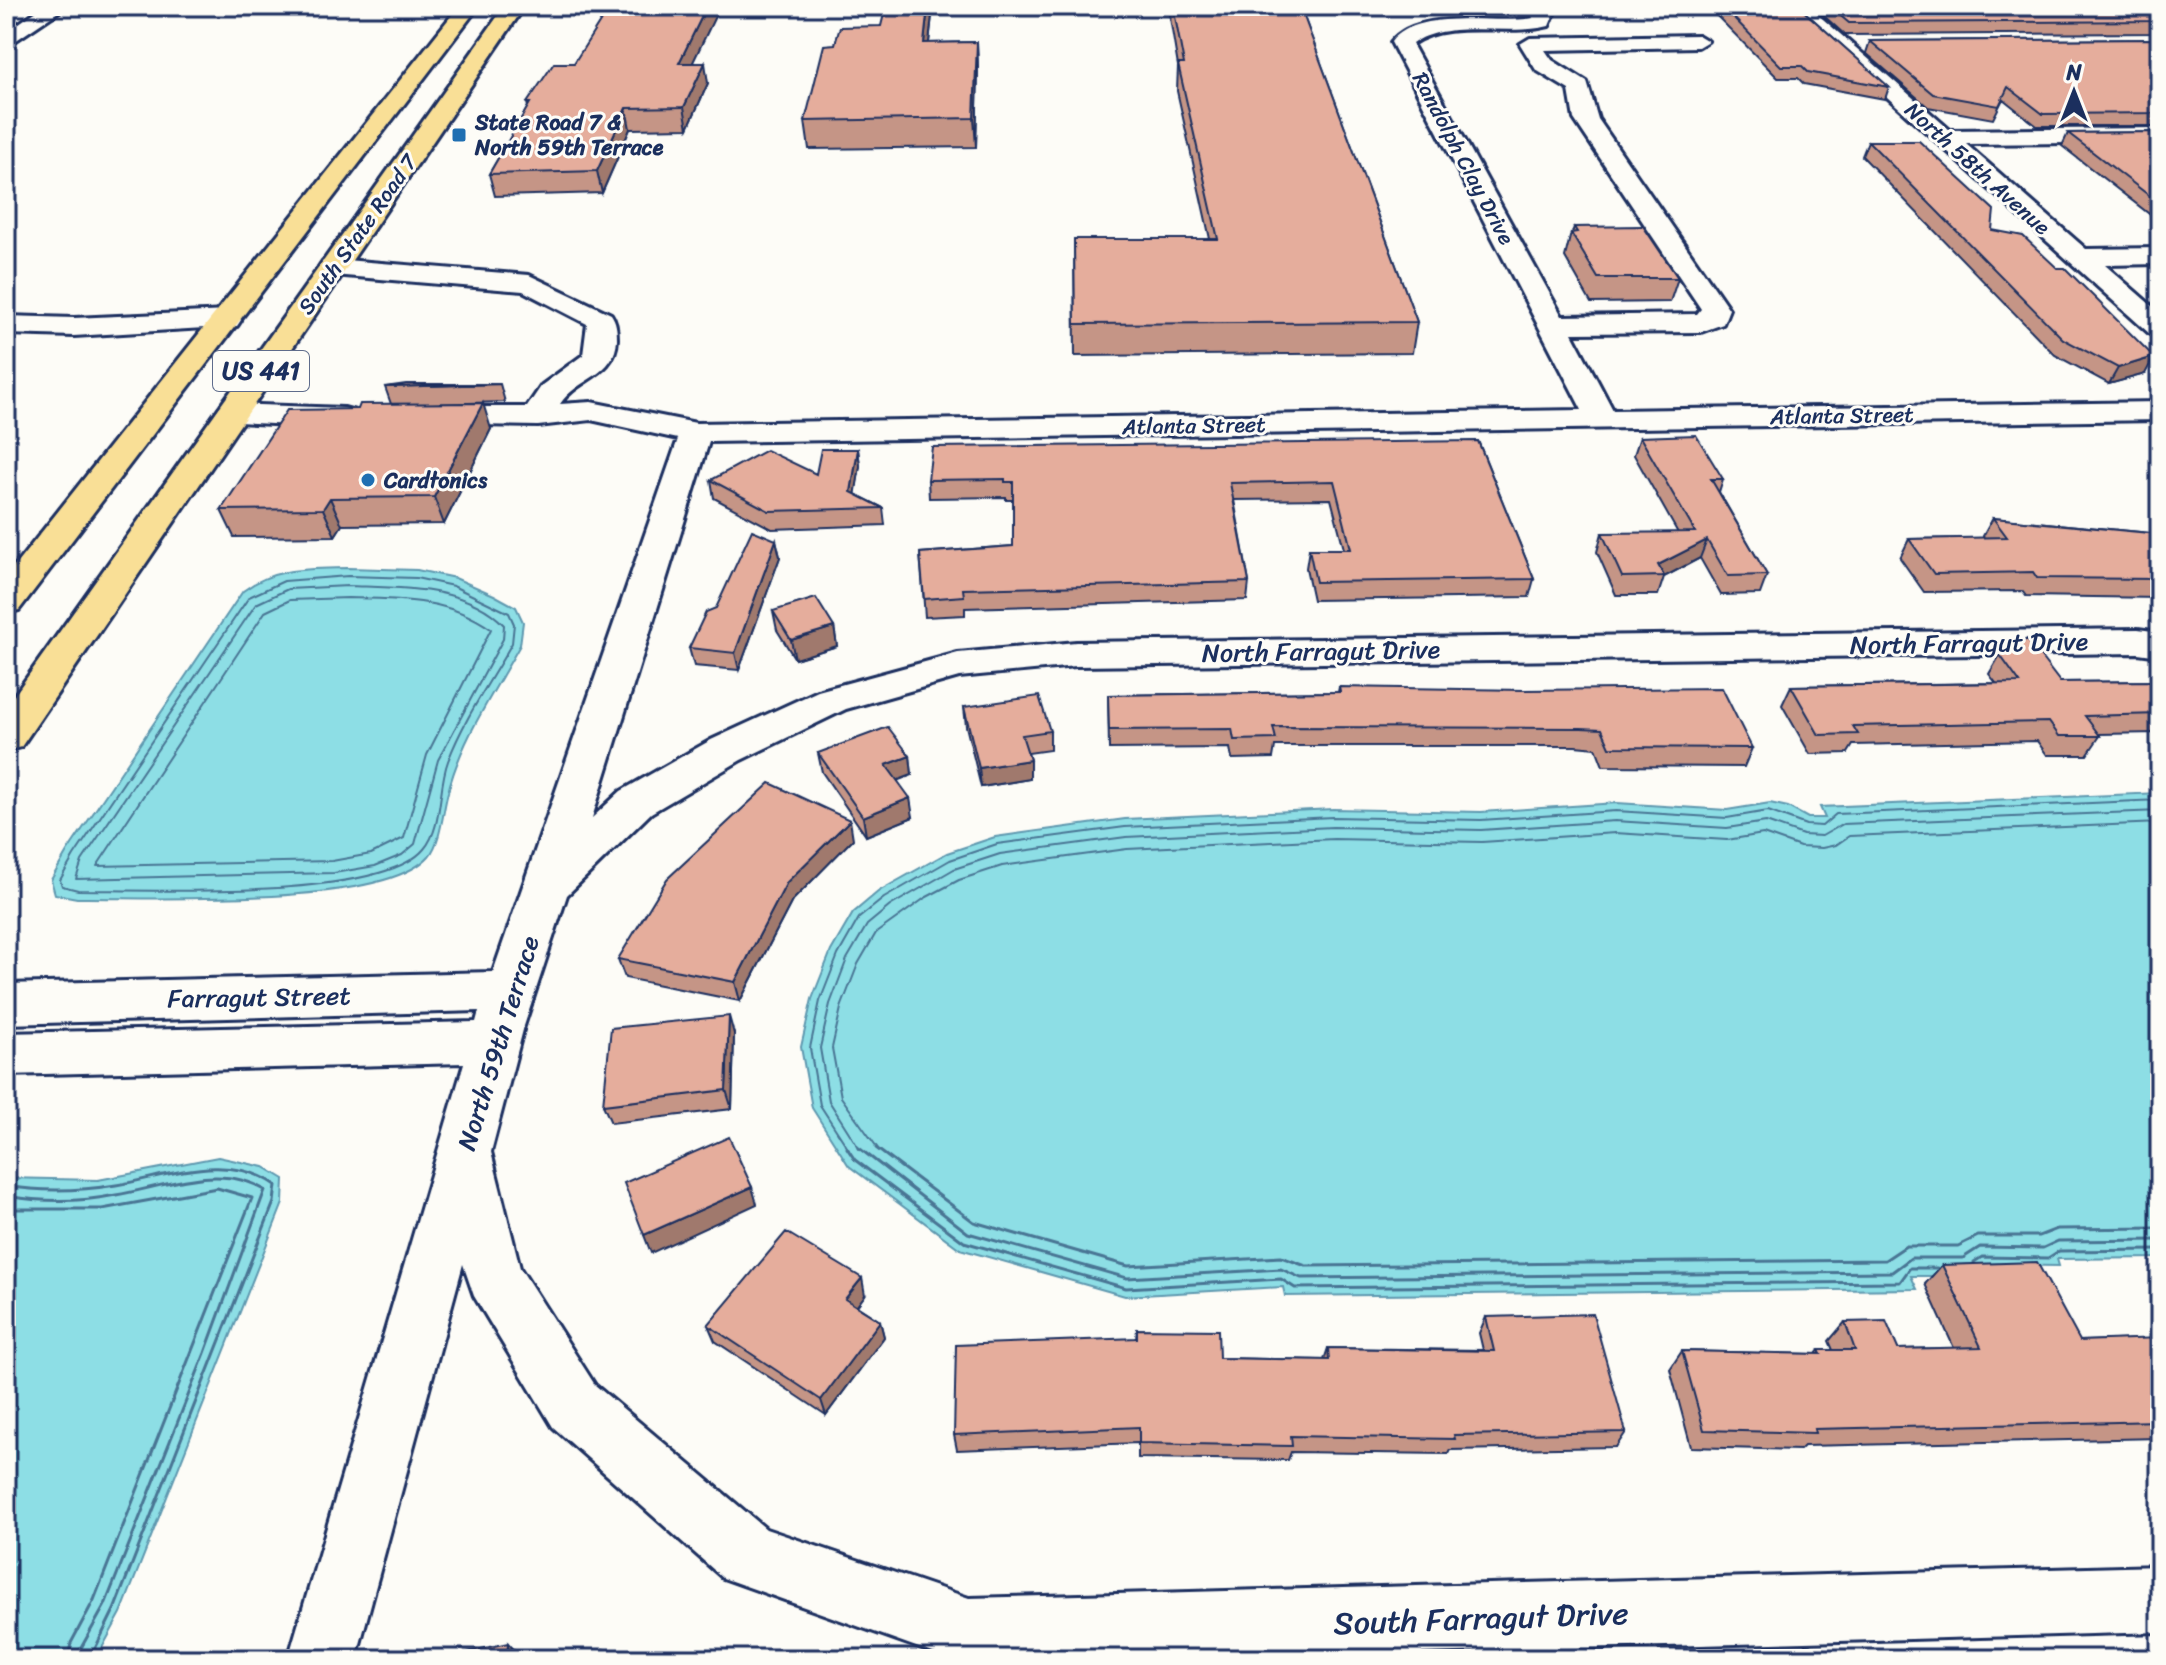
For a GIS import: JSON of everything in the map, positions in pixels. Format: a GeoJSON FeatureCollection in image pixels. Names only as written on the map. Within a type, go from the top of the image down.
{"type":"FeatureCollection","features":[{"type":"Feature","properties":{"kind":"main road","name":"South State Road 7"},"geometry":{"type":"LineString","coordinates":[[6,602],[469,6]]}},
{"type":"Feature","properties":{"kind":"main road","name":"South State Road 7"},"geometry":{"type":"LineString","coordinates":[[6,737],[515,6]]}},
{"type":"Feature","properties":{"kind":"street"},"geometry":{"type":"LineString","coordinates":[[6,41],[57,6]]}},
{"type":"Feature","properties":{"kind":"street","name":"Randolph Clay Drive"},"geometry":{"type":"LineString","coordinates":[[1538,6],[1544,14],[1542,22],[1524,27],[1436,28],[1410,33],[1401,42],[1602,418]]}},
{"type":"Feature","properties":{"kind":"street","name":"North 58th Avenue"},"geometry":{"type":"LineString","coordinates":[[1796,6],[2160,328]]}},
{"type":"Feature","properties":{"kind":"street"},"geometry":{"type":"LineString","coordinates":[[1553,325],[1701,323],[1713,318],[1715,309],[1586,119],[1579,87],[1544,65],[1530,44],[1698,41]]}},
{"type":"Feature","properties":{"kind":"street"},"geometry":{"type":"LineString","coordinates":[[1839,44],[1870,43]]}},
{"type":"Feature","properties":{"kind":"street"},"geometry":{"type":"LineString","coordinates":[[1943,137],[2160,135]]}},
{"type":"Feature","properties":{"kind":"street"},"geometry":{"type":"LineString","coordinates":[[2078,257],[2160,256]]}},
{"type":"Feature","properties":{"kind":"street"},"geometry":{"type":"LineString","coordinates":[[333,267],[529,283],[601,320],[603,344],[593,367],[555,389],[538,416]]}},
{"type":"Feature","properties":{"kind":"street"},"geometry":{"type":"LineString","coordinates":[[6,325],[74,327],[227,320]]}},
{"type":"Feature","properties":{"kind":"street","name":"Atlanta Street"},"geometry":{"type":"LineString","coordinates":[[231,414],[387,418],[538,416],[591,411],[696,433],[2160,411]]}},
{"type":"Feature","properties":{"kind":"street","name":"North 59th Terrace"},"geometry":{"type":"LineString","coordinates":[[322,1659],[495,1042],[696,433]]}},
{"type":"Feature","properties":{"kind":"street","name":"North Farragut Drive"},"geometry":{"type":"LineString","coordinates":[[547,887],[636,802],[726,750],[832,700],[958,665],[1076,654],[2138,641],[2160,644]]}},
{"type":"Feature","properties":{"kind":"street","name":"Farragut Street"},"geometry":{"type":"LineString","coordinates":[[6,1004],[511,991]]}},
{"type":"Feature","properties":{"kind":"street","name":"Farragut Street"},"geometry":{"type":"LineString","coordinates":[[6,1054],[495,1042]]}},
{"type":"Feature","properties":{"kind":"street","name":"South Farragut Drive"},"geometry":{"type":"LineString","coordinates":[[465,1153],[494,1277],[574,1406],[746,1555],[969,1632],[2160,1599]]}},
{"type":"Feature","properties":{"kind":"water"},"geometry":{"type":"Polygon","coordinates":[[[347,568],[417,570],[455,578],[516,607],[523,622],[520,645],[461,754],[448,792],[439,834],[429,856],[404,873],[365,885],[317,892],[209,898],[77,898],[55,894],[51,880],[67,852],[243,591],[280,573],[347,568]]]}},
{"type":"Feature","properties":{"kind":"water"},"geometry":{"type":"Polygon","coordinates":[[[2160,793],[2160,1258],[2057,1259],[2059,1266],[1981,1265],[1983,1276],[1911,1276],[1917,1289],[1285,1296],[1283,1287],[1125,1296],[960,1249],[849,1166],[812,1108],[801,1047],[812,999],[831,951],[853,913],[879,891],[947,853],[995,837],[1125,819],[1333,809],[1481,812],[1617,803],[1727,810],[1770,803],[1788,807],[1808,818],[1825,818],[1820,807],[2160,793]]]}},
{"type":"Feature","properties":{"kind":"water"},"geometry":{"type":"Polygon","coordinates":[[[218,1157],[264,1167],[284,1179],[283,1203],[121,1613],[96,1659],[6,1659],[6,1178],[98,1180],[218,1157]]]}},
{"type":"Feature","properties":{"kind":"building"},"geometry":{"type":"Polygon","coordinates":[[[610,6],[707,6],[679,63],[705,63],[684,107],[626,108],[597,171],[489,174],[530,103],[527,103],[554,63],[574,63],[610,6]]]}},
{"type":"Feature","properties":{"kind":"building"},"geometry":{"type":"Polygon","coordinates":[[[886,6],[928,6],[924,43],[977,42],[974,118],[805,121],[824,45],[835,44],[840,27],[881,26],[886,6]]]}},
{"type":"Feature","properties":{"kind":"building"},"geometry":{"type":"Polygon","coordinates":[[[1173,6],[1300,6],[1417,322],[1075,324],[1074,239],[1218,239],[1178,64],[1184,64],[1173,6]]]}},
{"type":"Feature","properties":{"kind":"building"},"geometry":{"type":"Polygon","coordinates":[[[1722,6],[1798,6],[1889,87],[1808,72],[1802,66],[1781,66],[1722,6]]]}},
{"type":"Feature","properties":{"kind":"building"},"geometry":{"type":"Polygon","coordinates":[[[1829,6],[2160,6],[2160,21],[1849,23],[1829,6]]]}},
{"type":"Feature","properties":{"kind":"building"},"geometry":{"type":"Polygon","coordinates":[[[2160,39],[2160,113],[2043,114],[2008,87],[1999,106],[1933,94],[1870,41],[2160,39]]]}},
{"type":"Feature","properties":{"kind":"building"},"geometry":{"type":"Polygon","coordinates":[[[2160,132],[2160,204],[2068,133],[2160,132]]]}},
{"type":"Feature","properties":{"kind":"building"},"geometry":{"type":"Polygon","coordinates":[[[1868,141],[1919,141],[1994,210],[1992,230],[2023,236],[2057,268],[2065,268],[2154,357],[2118,368],[2063,339],[1868,141]]]}},
{"type":"Feature","properties":{"kind":"building"},"geometry":{"type":"Polygon","coordinates":[[[1643,226],[1678,278],[1598,278],[1571,233],[1577,232],[1574,227],[1643,226]]]}},
{"type":"Feature","properties":{"kind":"building"},"geometry":{"type":"Polygon","coordinates":[[[406,384],[500,384],[385,387],[406,384]]]}},
{"type":"Feature","properties":{"kind":"building","name":"Cardtonics"},"geometry":{"type":"Polygon","coordinates":[[[483,403],[434,497],[330,498],[323,509],[221,510],[287,410],[358,409],[360,404],[483,403]]]}},
{"type":"Feature","properties":{"kind":"building"},"geometry":{"type":"Polygon","coordinates":[[[1696,435],[1723,479],[1711,479],[1767,575],[1728,576],[1707,540],[1658,565],[1664,576],[1622,577],[1602,533],[1695,532],[1640,437],[1696,435]]]}},
{"type":"Feature","properties":{"kind":"building"},"geometry":{"type":"Polygon","coordinates":[[[1478,441],[1534,579],[1316,582],[1309,549],[1351,549],[1334,481],[1230,483],[1249,582],[963,589],[964,596],[924,599],[920,553],[1013,546],[1013,482],[1005,482],[1005,479],[928,480],[932,447],[1478,441]]]}},
{"type":"Feature","properties":{"kind":"building"},"geometry":{"type":"Polygon","coordinates":[[[821,449],[858,449],[851,492],[883,508],[769,511],[711,480],[766,450],[816,474],[821,449]]]}},
{"type":"Feature","properties":{"kind":"building"},"geometry":{"type":"Polygon","coordinates":[[[1993,518],[2160,534],[2160,579],[2037,578],[2033,572],[1934,574],[1909,539],[2007,537],[1993,518]]]}},
{"type":"Feature","properties":{"kind":"building"},"geometry":{"type":"Polygon","coordinates":[[[752,530],[776,540],[735,653],[689,648],[706,612],[716,608],[752,530]]]}},
{"type":"Feature","properties":{"kind":"building"},"geometry":{"type":"Polygon","coordinates":[[[816,598],[834,627],[791,640],[773,611],[816,598]]]}},
{"type":"Feature","properties":{"kind":"building"},"geometry":{"type":"Polygon","coordinates":[[[2027,639],[2060,682],[2160,681],[2160,714],[2085,716],[2100,736],[2059,736],[2049,722],[1853,726],[1858,734],[1819,735],[1791,686],[2020,683],[2000,655],[2027,639]]]}},
{"type":"Feature","properties":{"kind":"building"},"geometry":{"type":"Polygon","coordinates":[[[1339,687],[1524,690],[1722,688],[1752,748],[1610,747],[1602,729],[1581,728],[1273,727],[1276,739],[1234,740],[1232,729],[1109,730],[1108,695],[1340,692],[1339,687]]]}},
{"type":"Feature","properties":{"kind":"building"},"geometry":{"type":"Polygon","coordinates":[[[1039,696],[1050,731],[1022,735],[1030,760],[979,768],[964,707],[1039,696]]]}},
{"type":"Feature","properties":{"kind":"building"},"geometry":{"type":"Polygon","coordinates":[[[888,727],[910,756],[886,765],[910,798],[863,817],[818,753],[888,727]]]}},
{"type":"Feature","properties":{"kind":"building"},"geometry":{"type":"Polygon","coordinates":[[[770,783],[850,820],[787,882],[735,982],[618,959],[667,879],[770,783]]]}},
{"type":"Feature","properties":{"kind":"building"},"geometry":{"type":"Polygon","coordinates":[[[729,1016],[726,1090],[603,1105],[611,1028],[729,1016]]]}},
{"type":"Feature","properties":{"kind":"building"},"geometry":{"type":"Polygon","coordinates":[[[729,1137],[752,1187],[644,1235],[624,1183],[729,1137]]]}},
{"type":"Feature","properties":{"kind":"building"},"geometry":{"type":"Polygon","coordinates":[[[786,1232],[862,1278],[845,1299],[880,1321],[821,1400],[708,1325],[786,1232]]]}},
{"type":"Feature","properties":{"kind":"building"},"geometry":{"type":"Polygon","coordinates":[[[2037,1262],[2080,1341],[2160,1338],[2160,1421],[1814,1429],[1815,1433],[1704,1430],[1682,1351],[1821,1354],[1819,1350],[1855,1350],[1845,1322],[1886,1321],[1898,1349],[1981,1347],[1942,1265],[2037,1262]]]}},
{"type":"Feature","properties":{"kind":"building"},"geometry":{"type":"Polygon","coordinates":[[[1593,1314],[1626,1432],[1454,1435],[1455,1439],[1291,1436],[1292,1446],[1139,1443],[1139,1427],[954,1435],[956,1345],[1137,1338],[1137,1329],[1218,1330],[1219,1358],[1329,1360],[1328,1348],[1494,1351],[1486,1317],[1593,1314]]]}},
{"type":"Feature","properties":{"kind":"building"},"geometry":{"type":"Polygon","coordinates":[[[508,1643],[507,1659],[435,1659],[508,1643]]]}},
{"type":"Feature","properties":{"kind":"building"},"geometry":{"type":"Polygon","coordinates":[[[603,1649],[626,1659],[597,1659],[603,1649]]]}},
{"type":"Feature","properties":{"kind":"place","name":"State Road 7 & North 59th Terrace"},"geometry":{"type":"Point","coordinates":[459,135]}},
{"type":"Feature","properties":{"kind":"place","name":"Cardtonics"},"geometry":{"type":"Point","coordinates":[368,480]}}]}
